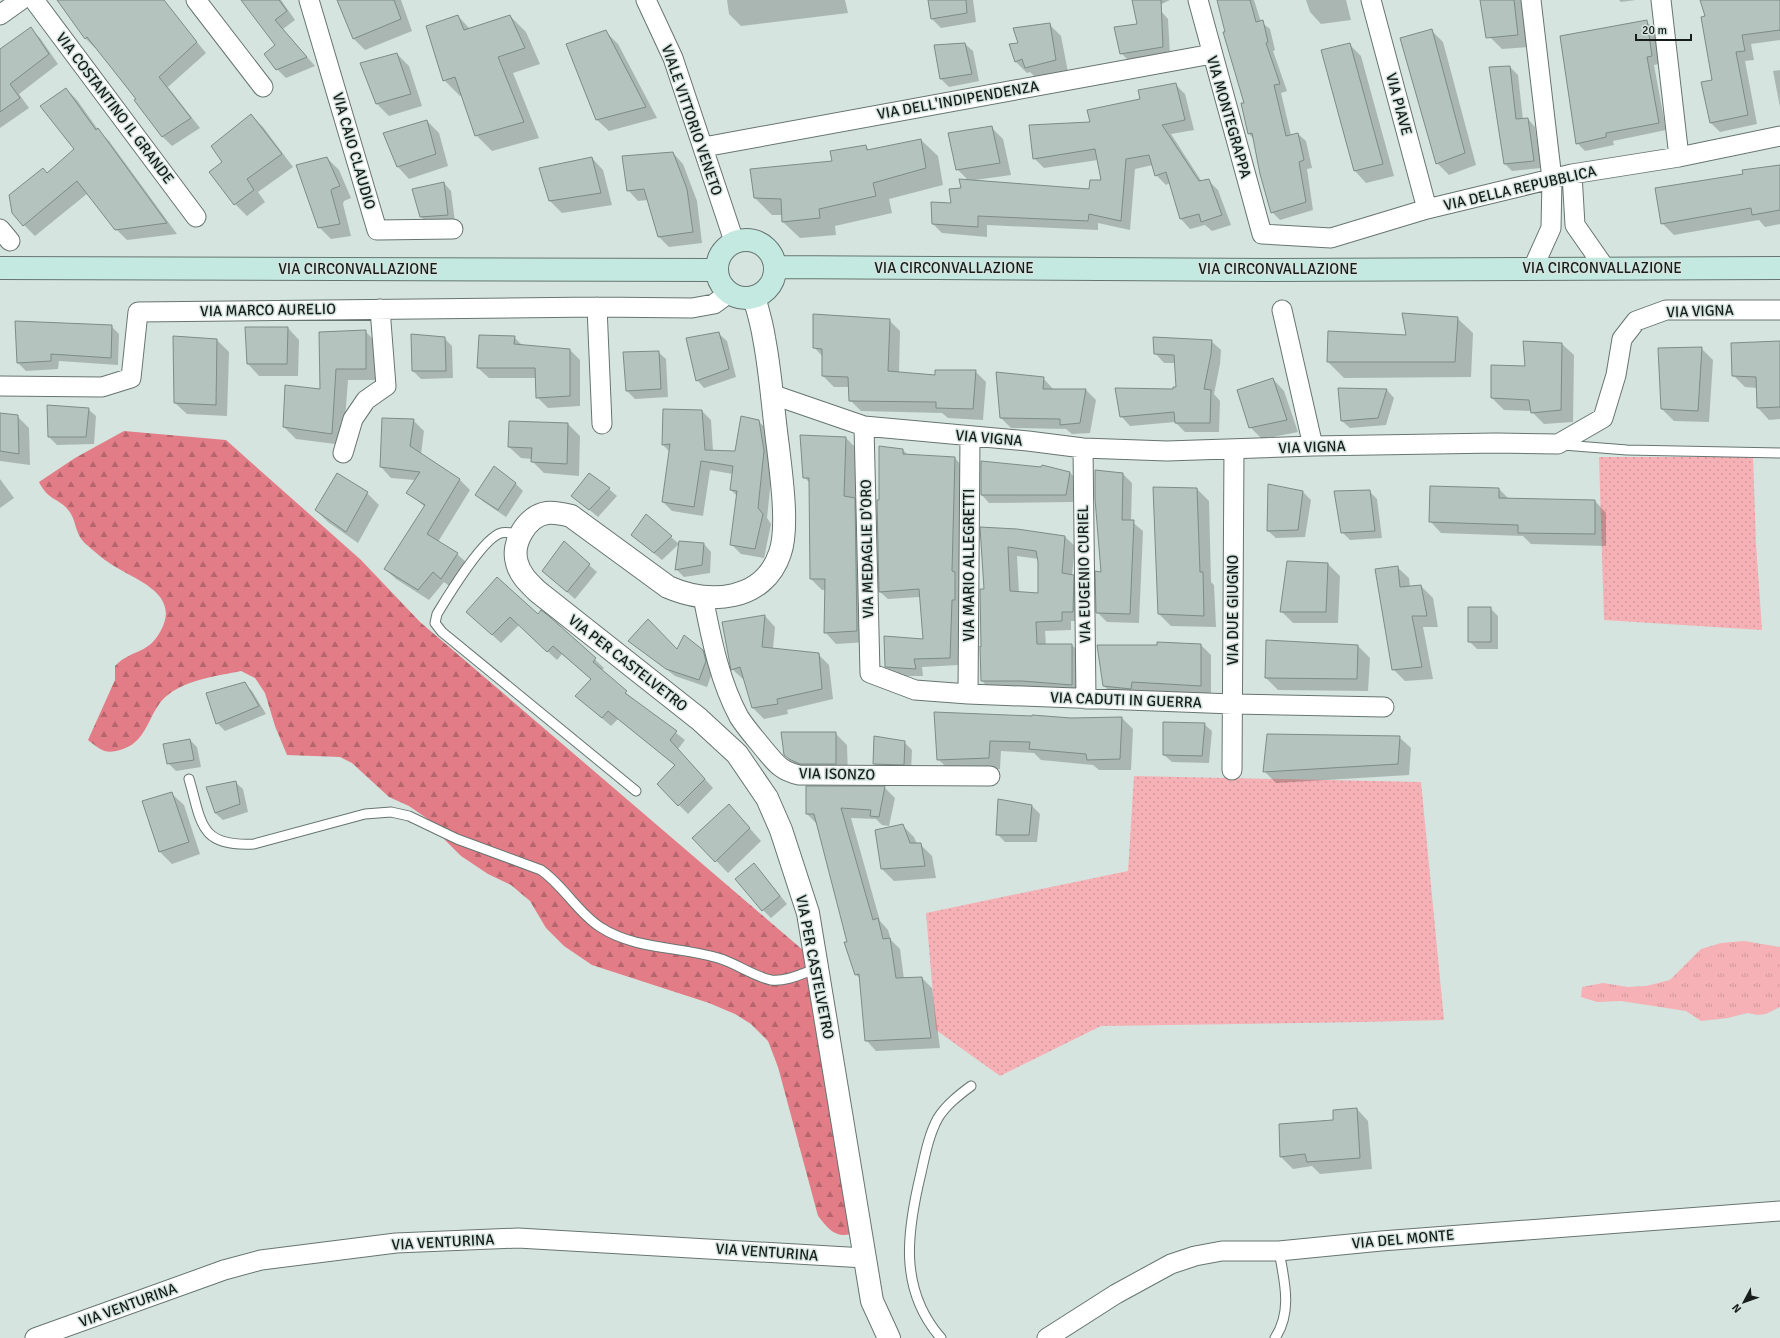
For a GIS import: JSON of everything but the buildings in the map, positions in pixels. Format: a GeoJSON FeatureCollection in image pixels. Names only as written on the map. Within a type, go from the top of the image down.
{"type":"FeatureCollection","features":[{"type":"Feature","properties":{"kind":"main road"},"geometry":{"type":"LineString","coordinates":[[748,239],[762,244],[771,254],[775,268],[775,274],[770,286],[765,291],[754,297],[741,298],[729,293],[720,283],[716,270],[717,262],[723,250],[734,241],[748,239]]}},
{"type":"Feature","properties":{"kind":"main road","name":"VIA CIRCONVALLAZIONE"},"geometry":{"type":"LineString","coordinates":[[0,268],[716,270]]}},
{"type":"Feature","properties":{"kind":"main road","name":"VIA CIRCONVALLAZIONE"},"geometry":{"type":"LineString","coordinates":[[775,268],[1261,270],[1780,268]]}},
{"type":"Feature","properties":{"kind":"street"},"geometry":{"type":"LineString","coordinates":[[0,15],[21,0]]}},
{"type":"Feature","properties":{"kind":"street","name":"VIA COSTANTINO IL GRANDE"},"geometry":{"type":"LineString","coordinates":[[34,0],[196,217]]}},
{"type":"Feature","properties":{"kind":"street"},"geometry":{"type":"LineString","coordinates":[[196,0],[263,87]]}},
{"type":"Feature","properties":{"kind":"street","name":"VIA CAIO CLAUDIO"},"geometry":{"type":"LineString","coordinates":[[310,0],[377,230],[453,229]]}},
{"type":"Feature","properties":{"kind":"street","name":"VIALE VITTORIO VENETO"},"geometry":{"type":"LineString","coordinates":[[646,0],[673,58],[704,147],[734,241]]}},
{"type":"Feature","properties":{"kind":"street","name":"VIA MONTEGRAPPA"},"geometry":{"type":"LineString","coordinates":[[1198,0],[1262,234]]}},
{"type":"Feature","properties":{"kind":"street","name":"VIA PIAVE"},"geometry":{"type":"LineString","coordinates":[[1371,0],[1428,209]]}},
{"type":"Feature","properties":{"kind":"street"},"geometry":{"type":"LineString","coordinates":[[1531,0],[1552,179],[1551,228],[1533,268]]}},
{"type":"Feature","properties":{"kind":"street"},"geometry":{"type":"LineString","coordinates":[[1661,0],[1679,156]]}},
{"type":"Feature","properties":{"kind":"street","name":"VIA DELL'INDIPENDENZA"},"geometry":{"type":"LineString","coordinates":[[704,147],[1212,54]]}},
{"type":"Feature","properties":{"kind":"street","name":"VIA DELLA REPUBBLICA"},"geometry":{"type":"LineString","coordinates":[[1262,234],[1331,238],[1428,209],[1572,174],[1679,156],[1780,136]]}},
{"type":"Feature","properties":{"kind":"street"},"geometry":{"type":"LineString","coordinates":[[1572,174],[1575,225],[1605,268]]}},
{"type":"Feature","properties":{"kind":"street","name":"VIA MARCO AURELIO"},"geometry":{"type":"LineString","coordinates":[[0,386],[102,387],[131,378],[138,312],[597,307],[692,308],[714,304],[729,293]]}},
{"type":"Feature","properties":{"kind":"street"},"geometry":{"type":"LineString","coordinates":[[519,535],[530,522],[546,513],[558,513],[571,516],[668,587],[686,594],[702,597],[729,597],[748,590],[763,580],[774,567],[781,551],[783,532],[782,487],[764,338],[754,297]]}},
{"type":"Feature","properties":{"kind":"street"},"geometry":{"type":"LineString","coordinates":[[597,307],[602,424]]}},
{"type":"Feature","properties":{"kind":"street"},"geometry":{"type":"LineString","coordinates":[[343,453],[353,419],[366,400],[386,386],[380,309]]}},
{"type":"Feature","properties":{"kind":"street"},"geometry":{"type":"LineString","coordinates":[[1282,310],[1313,446]]}},
{"type":"Feature","properties":{"kind":"street","name":"VIA VIGNA"},"geometry":{"type":"LineString","coordinates":[[771,394],[864,426],[1083,448],[1167,451],[1313,446],[1496,443],[1558,444],[1603,418],[1616,376],[1622,339],[1636,321],[1666,310],[1780,310]]}},
{"type":"Feature","properties":{"kind":"street","name":"VIA MEDAGLIE D'ORO"},"geometry":{"type":"LineString","coordinates":[[864,426],[870,673]]}},
{"type":"Feature","properties":{"kind":"street","name":"VIA MARIO ALLEGRETTI"},"geometry":{"type":"LineString","coordinates":[[968,694],[970,436]]}},
{"type":"Feature","properties":{"kind":"street","name":"VIA EUGENIO CURIEL"},"geometry":{"type":"LineString","coordinates":[[1083,448],[1086,699]]}},
{"type":"Feature","properties":{"kind":"street","name":"VIA DUE GIUGNO"},"geometry":{"type":"LineString","coordinates":[[1232,770],[1234,449]]}},
{"type":"Feature","properties":{"kind":"street","name":"VIA PER CASTELVETRO"},"geometry":{"type":"LineString","coordinates":[[519,535],[515,551],[517,564],[523,577],[537,591],[699,719],[737,754],[766,798],[781,830],[808,913],[872,1301],[889,1338]]}},
{"type":"Feature","properties":{"kind":"street","name":"VIA ISONZO"},"geometry":{"type":"LineString","coordinates":[[702,597],[715,653],[739,716],[747,730],[779,766],[788,772],[799,774],[990,776]]}},
{"type":"Feature","properties":{"kind":"street","name":"VIA CADUTI IN GUERRA"},"geometry":{"type":"LineString","coordinates":[[870,673],[915,690],[968,694],[1233,704],[1384,707]]}},
{"type":"Feature","properties":{"kind":"street","name":"VIA DEL MONTE"},"geometry":{"type":"LineString","coordinates":[[1048,1338],[1116,1294],[1171,1264],[1195,1256],[1222,1252],[1279,1251],[1381,1240],[1780,1211]]}},
{"type":"Feature","properties":{"kind":"street","name":"VIA VENTURINA"},"geometry":{"type":"LineString","coordinates":[[35,1338],[224,1270],[261,1260],[396,1243],[518,1238],[865,1258]]}},
{"type":"Feature","properties":{"kind":"lane"},"geometry":{"type":"LineString","coordinates":[[1558,444],[1627,450],[1780,454]]}},
{"type":"Feature","properties":{"kind":"lane"},"geometry":{"type":"LineString","coordinates":[[519,535],[506,532],[500,533],[484,546],[436,614],[436,623],[442,632],[636,791]]}},
{"type":"Feature","properties":{"kind":"lane"},"geometry":{"type":"LineString","coordinates":[[189,779],[202,826],[210,836],[220,842],[238,845],[254,844],[365,814],[380,812],[399,813],[409,816],[457,838],[541,870],[551,878],[582,912],[599,926],[631,942],[717,957],[739,965],[758,976],[772,980],[786,980],[818,967]]}},
{"type":"Feature","properties":{"kind":"lane"},"geometry":{"type":"LineString","coordinates":[[942,1338],[922,1309],[911,1273],[908,1247],[911,1218],[927,1146],[938,1118],[950,1103],[971,1086]]}},
{"type":"Feature","properties":{"kind":"lane"},"geometry":{"type":"LineString","coordinates":[[1275,1338],[1284,1318],[1287,1299],[1279,1251]]}},
{"type":"Feature","properties":{"kind":"green space"},"geometry":{"type":"Polygon","coordinates":[[[124,431],[226,440],[361,560],[420,622],[804,951],[857,1232],[844,1235],[834,1233],[818,1216],[778,1067],[768,1041],[751,1024],[735,1014],[709,1003],[592,965],[564,946],[546,928],[530,901],[511,885],[488,874],[461,856],[445,840],[432,822],[409,806],[389,797],[352,763],[340,757],[287,755],[275,726],[265,693],[255,678],[241,671],[195,681],[177,689],[162,700],[139,739],[132,745],[123,749],[112,752],[104,751],[88,740],[115,680],[115,666],[121,660],[147,647],[158,636],[166,615],[165,606],[155,591],[112,565],[87,545],[80,536],[72,515],[66,507],[51,497],[39,482],[75,458],[124,431]]]}},
{"type":"Feature","properties":{"kind":"green space"},"geometry":{"type":"Polygon","coordinates":[[[1599,457],[1753,457],[1756,544],[1762,630],[1604,620],[1599,457]]]}},
{"type":"Feature","properties":{"kind":"green space"},"geometry":{"type":"Polygon","coordinates":[[[1134,776],[1421,782],[1444,1020],[1101,1026],[1000,1076],[936,1030],[926,913],[1128,871],[1134,776]]]}},
{"type":"Feature","properties":{"kind":"green space"},"geometry":{"type":"Polygon","coordinates":[[[1744,941],[1780,947],[1780,1007],[1766,1014],[1758,1015],[1747,1013],[1728,1018],[1701,1021],[1686,1011],[1621,1001],[1597,1002],[1581,997],[1582,987],[1603,983],[1628,987],[1646,986],[1670,980],[1701,949],[1721,943],[1744,941]]]}}]}
